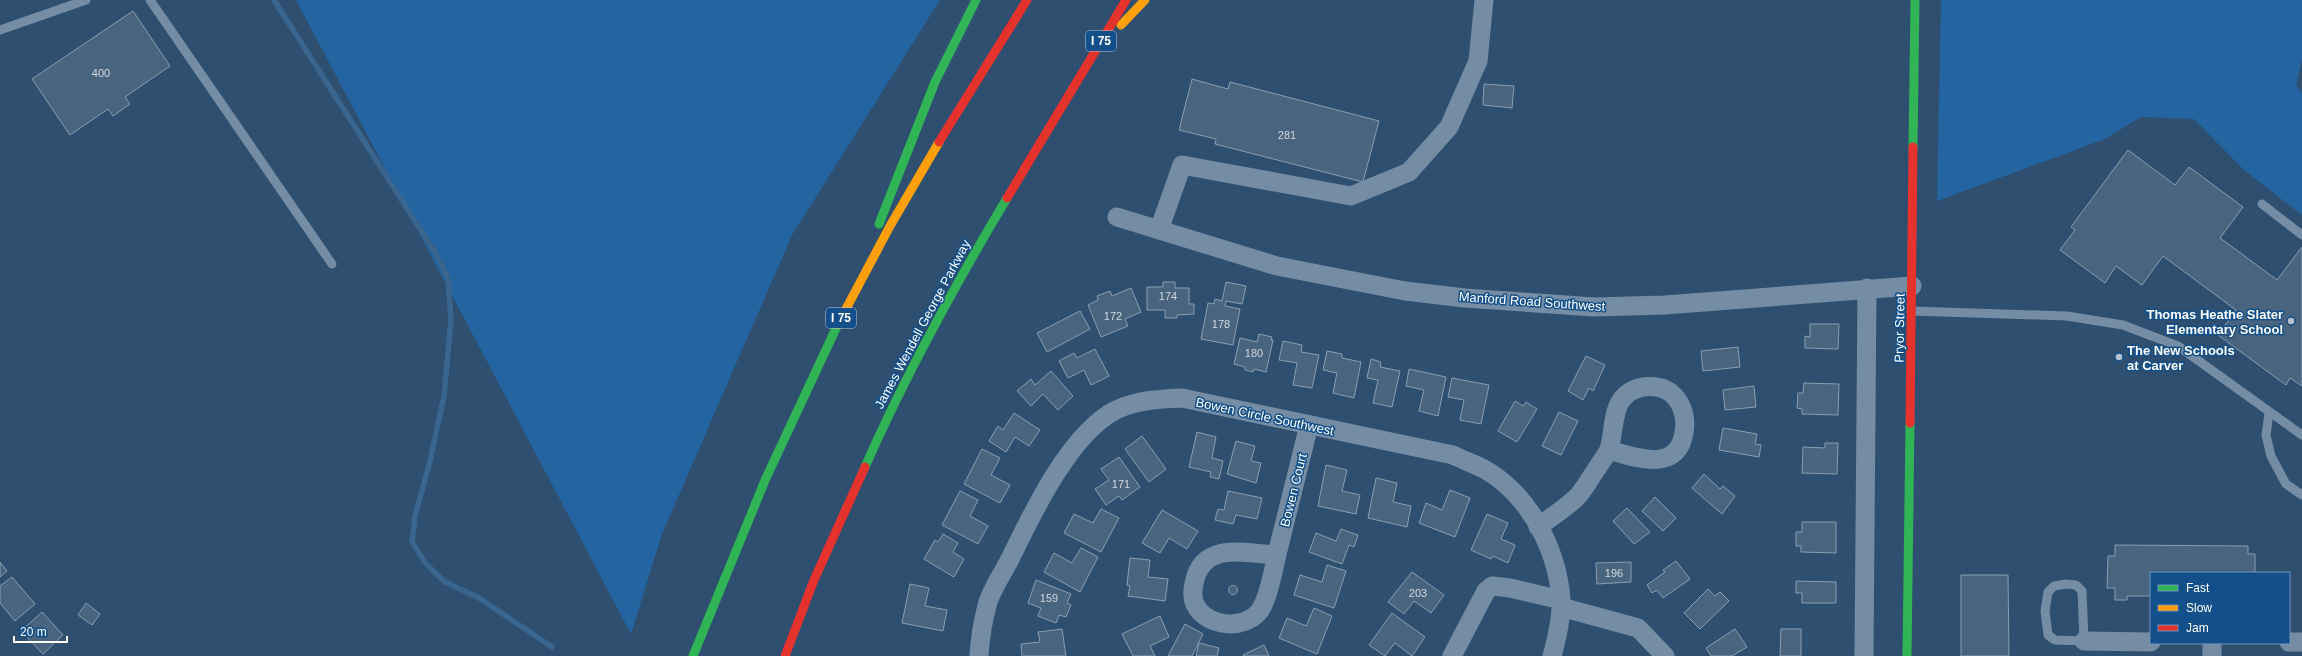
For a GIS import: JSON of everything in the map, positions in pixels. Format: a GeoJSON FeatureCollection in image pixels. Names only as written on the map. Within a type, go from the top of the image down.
{"type":"FeatureCollection","features":[{"type":"Feature","properties":{"kind":"main road"},"geometry":{"type":"LineString","coordinates":[[849,302],[935,79],[956,35],[976,0]]}},
{"type":"Feature","properties":{"kind":"main road","name":"I 75"},"geometry":{"type":"LineString","coordinates":[[693,656],[744,526],[771,465],[849,302],[896,215],[1027,0]]}},
{"type":"Feature","properties":{"kind":"main road","name":"James Wendell George Parkway"},"geometry":{"type":"LineString","coordinates":[[785,656],[814,580],[884,425],[954,285],[1126,0]]}},
{"type":"Feature","properties":{"kind":"main road"},"geometry":{"type":"LineString","coordinates":[[1082,72],[1145,0]]}},
{"type":"Feature","properties":{"kind":"main road","name":"Pryor Street"},"geometry":{"type":"LineString","coordinates":[[1907,656],[1915,0]]}},
{"type":"Feature","properties":{"kind":"street"},"geometry":{"type":"LineString","coordinates":[[1159,230],[1182,166],[1351,196],[1409,172],[1449,127],[1478,61],[1484,0]]}},
{"type":"Feature","properties":{"kind":"street","name":"Manford Road Southwest"},"geometry":{"type":"LineString","coordinates":[[1117,217],[1277,266],[1405,291],[1465,298],[1594,307],[1665,306],[1787,298],[1867,288],[1912,286]]}},
{"type":"Feature","properties":{"kind":"street"},"geometry":{"type":"LineString","coordinates":[[1864,656],[1867,288]]}},
{"type":"Feature","properties":{"kind":"street"},"geometry":{"type":"LineString","coordinates":[[1538,527],[1578,496],[1609,450],[1614,422],[1622,400],[1634,389],[1649,386],[1663,389],[1676,398],[1683,409],[1686,423],[1683,441],[1675,453],[1664,458],[1645,460],[1609,450]]}},
{"type":"Feature","properties":{"kind":"street","name":"Bowen Circle Southwest"},"geometry":{"type":"LineString","coordinates":[[979,656],[980,633],[989,601],[1028,522],[1067,456],[1091,428],[1116,410],[1151,399],[1182,398],[1453,456],[1484,469],[1508,487],[1528,509],[1546,540],[1557,569],[1561,604],[1559,631],[1552,656]]}},
{"type":"Feature","properties":{"kind":"street","name":"Bowen Court"},"geometry":{"type":"LineString","coordinates":[[1277,555],[1228,552],[1214,554],[1202,562],[1196,576],[1193,592],[1196,604],[1206,617],[1219,624],[1239,624],[1255,617],[1263,606],[1277,555],[1309,425]]}},
{"type":"Feature","properties":{"kind":"street"},"geometry":{"type":"LineString","coordinates":[[1452,656],[1486,591],[1492,586],[1510,588],[1638,628],[1665,656]]}},
{"type":"Feature","properties":{"kind":"street"},"geometry":{"type":"LineString","coordinates":[[2084,641],[2125,649],[2150,642]]}},
{"type":"Feature","properties":{"kind":"street"},"geometry":{"type":"LineString","coordinates":[[2290,642],[2302,642]]}},
{"type":"Feature","properties":{"kind":"street"},"geometry":{"type":"LineString","coordinates":[[2212,644],[2212,656]]}},
{"type":"Feature","properties":{"kind":"lane"},"geometry":{"type":"LineString","coordinates":[[0,30],[86,0]]}},
{"type":"Feature","properties":{"kind":"lane"},"geometry":{"type":"LineString","coordinates":[[150,0],[332,264]]}},
{"type":"Feature","properties":{"kind":"lane"},"geometry":{"type":"LineString","coordinates":[[2262,204],[2302,235]]}},
{"type":"Feature","properties":{"kind":"lane"},"geometry":{"type":"LineString","coordinates":[[1912,311],[2067,316],[2123,325],[2178,346],[2269,413],[2302,435]]}},
{"type":"Feature","properties":{"kind":"lane"},"geometry":{"type":"LineString","coordinates":[[2269,413],[2266,434],[2272,456],[2286,484],[2302,495]]}},
{"type":"Feature","properties":{"kind":"lane"},"geometry":{"type":"LineString","coordinates":[[2076,585],[2082,591],[2084,641],[2055,640],[2048,635],[2045,611],[2046,598],[2048,592],[2054,586],[2076,585]]}},
{"type":"Feature","properties":{"kind":"shaded area"},"geometry":{"type":"Polygon","coordinates":[[[296,0],[940,0],[792,235],[662,534],[631,634],[296,0]]]}},
{"type":"Feature","properties":{"kind":"shaded area"},"geometry":{"type":"Polygon","coordinates":[[[1941,0],[2302,0],[2302,60],[2296,85],[2302,93],[2302,215],[2244,170],[2194,119],[2141,117],[2105,139],[1937,201],[1941,0]]]}},
{"type":"Feature","properties":{"kind":"building"},"geometry":{"type":"Polygon","coordinates":[[[133,11],[170,66],[125,97],[130,104],[113,116],[108,109],[70,135],[32,79],[133,11]]]}},
{"type":"Feature","properties":{"kind":"building"},"geometry":{"type":"Polygon","coordinates":[[[1192,79],[1228,89],[1230,82],[1379,121],[1363,182],[1215,144],[1216,139],[1179,130],[1192,79]]]}},
{"type":"Feature","properties":{"kind":"building"},"geometry":{"type":"Polygon","coordinates":[[[1484,84],[1514,86],[1512,108],[1483,105],[1484,84]]]}},
{"type":"Feature","properties":{"kind":"building"},"geometry":{"type":"Polygon","coordinates":[[[2128,150],[2175,185],[2189,167],[2243,207],[2220,238],[2277,280],[2302,247],[2302,386],[2290,378],[2286,385],[2218,335],[2236,310],[2163,256],[2142,285],[2116,266],[2105,283],[2060,250],[2075,230],[2071,227],[2128,150]]]}},
{"type":"Feature","properties":{"kind":"building"},"geometry":{"type":"Polygon","coordinates":[[[1163,282],[1175,282],[1175,288],[1189,288],[1189,304],[1194,304],[1194,314],[1177,315],[1177,318],[1165,318],[1165,310],[1147,310],[1147,287],[1163,287],[1163,282]]]}},
{"type":"Feature","properties":{"kind":"building"},"geometry":{"type":"Polygon","coordinates":[[[1226,282],[1246,286],[1242,304],[1226,301],[1225,306],[1240,309],[1233,345],[1201,339],[1208,303],[1214,304],[1215,299],[1222,301],[1226,282]]]}},
{"type":"Feature","properties":{"kind":"building"},"geometry":{"type":"Polygon","coordinates":[[[1131,288],[1141,312],[1125,319],[1128,326],[1101,337],[1088,305],[1098,300],[1097,296],[1110,291],[1112,296],[1131,288]]]}},
{"type":"Feature","properties":{"kind":"building"},"geometry":{"type":"Polygon","coordinates":[[[1080,311],[1090,329],[1047,352],[1037,333],[1080,311]]]}},
{"type":"Feature","properties":{"kind":"building"},"geometry":{"type":"Polygon","coordinates":[[[1810,324],[1839,324],[1838,349],[1805,348],[1805,336],[1810,337],[1810,324]]]}},
{"type":"Feature","properties":{"kind":"building"},"geometry":{"type":"Polygon","coordinates":[[[1259,334],[1272,337],[1271,340],[1273,340],[1266,372],[1254,369],[1253,372],[1245,370],[1245,367],[1234,364],[1240,338],[1257,342],[1259,334]]]}},
{"type":"Feature","properties":{"kind":"building"},"geometry":{"type":"Polygon","coordinates":[[[1283,341],[1302,345],[1301,352],[1319,355],[1312,388],[1293,385],[1297,363],[1279,360],[1283,341]]]}},
{"type":"Feature","properties":{"kind":"building"},"geometry":{"type":"Polygon","coordinates":[[[1738,347],[1740,367],[1703,371],[1701,351],[1738,347]]]}},
{"type":"Feature","properties":{"kind":"building"},"geometry":{"type":"Polygon","coordinates":[[[1095,349],[1109,376],[1091,385],[1084,370],[1068,378],[1059,361],[1074,353],[1077,358],[1095,349]]]}},
{"type":"Feature","properties":{"kind":"building"},"geometry":{"type":"Polygon","coordinates":[[[1327,351],[1342,354],[1342,358],[1361,362],[1354,398],[1333,393],[1337,373],[1323,370],[1327,351]]]}},
{"type":"Feature","properties":{"kind":"building"},"geometry":{"type":"Polygon","coordinates":[[[1586,356],[1605,365],[1593,391],[1589,388],[1583,400],[1568,391],[1586,356]]]}},
{"type":"Feature","properties":{"kind":"building"},"geometry":{"type":"Polygon","coordinates":[[[1371,359],[1381,362],[1380,367],[1400,371],[1392,407],[1373,403],[1378,380],[1367,378],[1371,359]]]}},
{"type":"Feature","properties":{"kind":"building"},"geometry":{"type":"Polygon","coordinates":[[[1409,369],[1446,377],[1438,416],[1419,411],[1424,390],[1406,386],[1409,369]]]}},
{"type":"Feature","properties":{"kind":"building"},"geometry":{"type":"Polygon","coordinates":[[[1051,371],[1073,396],[1058,410],[1043,394],[1031,406],[1017,391],[1031,379],[1035,385],[1051,371]]]}},
{"type":"Feature","properties":{"kind":"building"},"geometry":{"type":"Polygon","coordinates":[[[1452,378],[1489,385],[1481,424],[1460,420],[1464,400],[1448,397],[1452,378]]]}},
{"type":"Feature","properties":{"kind":"building"},"geometry":{"type":"Polygon","coordinates":[[[1804,383],[1839,384],[1838,415],[1802,414],[1802,409],[1797,408],[1798,393],[1803,393],[1804,383]]]}},
{"type":"Feature","properties":{"kind":"building"},"geometry":{"type":"Polygon","coordinates":[[[1754,386],[1756,407],[1725,410],[1723,390],[1754,386]]]}},
{"type":"Feature","properties":{"kind":"building"},"geometry":{"type":"Polygon","coordinates":[[[1515,401],[1523,406],[1526,402],[1537,409],[1517,442],[1498,431],[1515,401]]]}},
{"type":"Feature","properties":{"kind":"building"},"geometry":{"type":"Polygon","coordinates":[[[1559,412],[1578,421],[1561,455],[1542,446],[1559,412]]]}},
{"type":"Feature","properties":{"kind":"building"},"geometry":{"type":"Polygon","coordinates":[[[1014,413],[1040,430],[1029,446],[1015,437],[1006,452],[989,441],[998,426],[1003,430],[1014,413]]]}},
{"type":"Feature","properties":{"kind":"building"},"geometry":{"type":"Polygon","coordinates":[[[1723,428],[1757,434],[1755,444],[1761,445],[1759,457],[1719,450],[1723,428]]]}},
{"type":"Feature","properties":{"kind":"building"},"geometry":{"type":"Polygon","coordinates":[[[1197,432],[1216,437],[1212,458],[1223,461],[1219,479],[1210,477],[1211,472],[1189,467],[1197,432]]]}},
{"type":"Feature","properties":{"kind":"building"},"geometry":{"type":"Polygon","coordinates":[[[1142,436],[1166,469],[1149,482],[1125,449],[1142,436]]]}},
{"type":"Feature","properties":{"kind":"building"},"geometry":{"type":"Polygon","coordinates":[[[1236,441],[1255,446],[1251,461],[1261,463],[1256,483],[1227,474],[1236,441]]]}},
{"type":"Feature","properties":{"kind":"building"},"geometry":{"type":"Polygon","coordinates":[[[1825,443],[1838,443],[1837,474],[1802,473],[1803,447],[1825,448],[1825,443]]]}},
{"type":"Feature","properties":{"kind":"building"},"geometry":{"type":"Polygon","coordinates":[[[982,449],[1000,458],[991,475],[1010,485],[1000,503],[964,484],[982,449]]]}},
{"type":"Feature","properties":{"kind":"building"},"geometry":{"type":"Polygon","coordinates":[[[1119,457],[1140,487],[1122,500],[1119,496],[1106,505],[1095,489],[1109,480],[1101,469],[1119,457]]]}},
{"type":"Feature","properties":{"kind":"building"},"geometry":{"type":"Polygon","coordinates":[[[1326,465],[1347,470],[1342,491],[1360,495],[1356,514],[1318,506],[1326,465]]]}},
{"type":"Feature","properties":{"kind":"building"},"geometry":{"type":"Polygon","coordinates":[[[1704,474],[1720,489],[1723,486],[1735,496],[1722,514],[1692,488],[1704,474]]]}},
{"type":"Feature","properties":{"kind":"building"},"geometry":{"type":"Polygon","coordinates":[[[1376,478],[1397,483],[1393,502],[1411,506],[1407,527],[1368,518],[1376,478]]]}},
{"type":"Feature","properties":{"kind":"building"},"geometry":{"type":"Polygon","coordinates":[[[1450,490],[1470,498],[1455,537],[1419,523],[1426,503],[1442,510],[1450,490]]]}},
{"type":"Feature","properties":{"kind":"building"},"geometry":{"type":"Polygon","coordinates":[[[960,491],[978,500],[970,516],[988,526],[978,544],[942,525],[960,491]]]}},
{"type":"Feature","properties":{"kind":"building"},"geometry":{"type":"Polygon","coordinates":[[[1228,491],[1262,498],[1257,519],[1236,515],[1233,524],[1215,520],[1218,509],[1224,510],[1228,491]]]}},
{"type":"Feature","properties":{"kind":"building"},"geometry":{"type":"Polygon","coordinates":[[[1655,497],[1676,518],[1663,531],[1642,511],[1655,497]]]}},
{"type":"Feature","properties":{"kind":"building"},"geometry":{"type":"Polygon","coordinates":[[[1627,508],[1650,532],[1634,544],[1613,521],[1627,508]]]}},
{"type":"Feature","properties":{"kind":"building"},"geometry":{"type":"Polygon","coordinates":[[[1101,509],[1119,518],[1101,552],[1064,533],[1074,514],[1093,523],[1101,509]]]}},
{"type":"Feature","properties":{"kind":"building"},"geometry":{"type":"Polygon","coordinates":[[[1162,510],[1198,531],[1187,549],[1169,538],[1160,553],[1142,543],[1162,510]]]}},
{"type":"Feature","properties":{"kind":"building"},"geometry":{"type":"Polygon","coordinates":[[[1487,514],[1508,523],[1501,539],[1515,545],[1508,563],[1493,556],[1491,559],[1471,550],[1487,514]]]}},
{"type":"Feature","properties":{"kind":"building"},"geometry":{"type":"Polygon","coordinates":[[[1802,522],[1836,522],[1836,553],[1801,552],[1801,546],[1796,546],[1796,532],[1802,532],[1802,522]]]}},
{"type":"Feature","properties":{"kind":"building"},"geometry":{"type":"Polygon","coordinates":[[[1341,529],[1358,535],[1354,547],[1349,545],[1342,564],[1309,552],[1316,533],[1336,541],[1341,529]]]}},
{"type":"Feature","properties":{"kind":"building"},"geometry":{"type":"Polygon","coordinates":[[[943,534],[958,543],[953,552],[964,559],[954,577],[924,559],[935,540],[938,542],[943,534]]]}},
{"type":"Feature","properties":{"kind":"building"},"geometry":{"type":"Polygon","coordinates":[[[2115,545],[2248,546],[2248,554],[2255,554],[2255,572],[2150,572],[2150,596],[2127,596],[2127,600],[2115,600],[2115,588],[2107,588],[2108,556],[2115,556],[2115,545]]]}},
{"type":"Feature","properties":{"kind":"building"},"geometry":{"type":"Polygon","coordinates":[[[1081,548],[1098,557],[1080,592],[1044,572],[1054,553],[1072,563],[1081,548]]]}},
{"type":"Feature","properties":{"kind":"building"},"geometry":{"type":"Polygon","coordinates":[[[1130,558],[1150,560],[1148,577],[1168,579],[1165,601],[1128,596],[1130,586],[1127,585],[1130,558]]]}},
{"type":"Feature","properties":{"kind":"building"},"geometry":{"type":"Polygon","coordinates":[[[1676,561],[1690,579],[1663,598],[1657,590],[1652,593],[1647,585],[1665,572],[1663,570],[1676,561]]]}},
{"type":"Feature","properties":{"kind":"building"},"geometry":{"type":"Polygon","coordinates":[[[0,562],[7,571],[0,577],[0,562]]]}},
{"type":"Feature","properties":{"kind":"building"},"geometry":{"type":"Polygon","coordinates":[[[1631,562],[1631,582],[1597,584],[1596,563],[1631,562]]]}},
{"type":"Feature","properties":{"kind":"building"},"geometry":{"type":"Polygon","coordinates":[[[1327,565],[1346,571],[1334,608],[1294,595],[1300,575],[1322,582],[1327,565]]]}},
{"type":"Feature","properties":{"kind":"building"},"geometry":{"type":"Polygon","coordinates":[[[1412,572],[1444,595],[1431,613],[1414,601],[1404,614],[1388,602],[1412,572]]]}},
{"type":"Feature","properties":{"kind":"building"},"geometry":{"type":"Polygon","coordinates":[[[1961,575],[2008,575],[2009,656],[1961,656],[1961,575]]]}},
{"type":"Feature","properties":{"kind":"building"},"geometry":{"type":"Polygon","coordinates":[[[12,577],[35,604],[15,621],[0,603],[0,586],[12,577]]]}},
{"type":"Feature","properties":{"kind":"building"},"geometry":{"type":"Polygon","coordinates":[[[1036,580],[1071,594],[1067,603],[1071,605],[1066,617],[1059,615],[1056,623],[1038,616],[1041,608],[1028,603],[1036,580]]]}},
{"type":"Feature","properties":{"kind":"building"},"geometry":{"type":"Polygon","coordinates":[[[1796,581],[1836,582],[1836,603],[1802,603],[1802,593],[1796,593],[1796,581]]]}},
{"type":"Feature","properties":{"kind":"building"},"geometry":{"type":"Polygon","coordinates":[[[910,584],[929,588],[925,606],[947,610],[943,631],[902,623],[910,584]]]}},
{"type":"Feature","properties":{"kind":"building"},"geometry":{"type":"Polygon","coordinates":[[[1233,585],[1238,590],[1233,595],[1228,590],[1233,585]]]}},
{"type":"Feature","properties":{"kind":"building"},"geometry":{"type":"Polygon","coordinates":[[[1708,589],[1715,596],[1720,592],[1729,601],[1700,629],[1684,613],[1708,589]]]}},
{"type":"Feature","properties":{"kind":"building"},"geometry":{"type":"Polygon","coordinates":[[[86,603],[100,614],[92,625],[78,615],[86,603]]]}},
{"type":"Feature","properties":{"kind":"building"},"geometry":{"type":"Polygon","coordinates":[[[1314,608],[1332,616],[1317,654],[1279,638],[1287,618],[1306,626],[1314,608]]]}},
{"type":"Feature","properties":{"kind":"building"},"geometry":{"type":"Polygon","coordinates":[[[42,612],[63,635],[43,654],[21,631],[42,612]]]}},
{"type":"Feature","properties":{"kind":"building"},"geometry":{"type":"Polygon","coordinates":[[[1392,613],[1425,637],[1412,656],[1395,643],[1385,656],[1369,645],[1392,613]]]}},
{"type":"Feature","properties":{"kind":"building"},"geometry":{"type":"Polygon","coordinates":[[[1160,616],[1169,637],[1150,646],[1155,656],[1133,656],[1122,634],[1160,616]]]}},
{"type":"Feature","properties":{"kind":"building"},"geometry":{"type":"Polygon","coordinates":[[[1185,624],[1203,634],[1192,656],[1168,656],[1185,624]]]}},
{"type":"Feature","properties":{"kind":"building"},"geometry":{"type":"Polygon","coordinates":[[[1062,629],[1066,656],[1022,656],[1021,644],[1040,642],[1038,632],[1062,629]]]}},
{"type":"Feature","properties":{"kind":"building"},"geometry":{"type":"Polygon","coordinates":[[[1735,629],[1747,647],[1732,656],[1711,656],[1706,648],[1735,629]]]}},
{"type":"Feature","properties":{"kind":"building"},"geometry":{"type":"Polygon","coordinates":[[[1781,629],[1801,629],[1801,656],[1780,656],[1781,629]]]}},
{"type":"Feature","properties":{"kind":"building"},"geometry":{"type":"Polygon","coordinates":[[[1199,643],[1219,648],[1217,656],[1196,656],[1199,643]]]}},
{"type":"Feature","properties":{"kind":"building"},"geometry":{"type":"Polygon","coordinates":[[[1264,645],[1269,656],[1243,655],[1264,645]]]}},
{"type":"Feature","properties":{"kind":"waterway"},"geometry":{"type":"LineString","coordinates":[[274,0],[436,254],[448,278],[451,320],[444,396],[429,465],[415,516],[412,542],[426,564],[445,582],[479,598],[552,647]]}},
{"type":"Feature","properties":{"kind":"traffic: fast"},"geometry":{"type":"LineString","coordinates":[[879,224],[935,82],[976,0]]}},
{"type":"Feature","properties":{"kind":"traffic: fast"},"geometry":{"type":"LineString","coordinates":[[1913,147],[1915,0]]}},
{"type":"Feature","properties":{"kind":"traffic: fast"},"geometry":{"type":"LineString","coordinates":[[865,467],[914,364],[1007,198]]}},
{"type":"Feature","properties":{"kind":"traffic: fast"},"geometry":{"type":"LineString","coordinates":[[693,656],[766,478],[838,324]]}},
{"type":"Feature","properties":{"kind":"traffic: fast"},"geometry":{"type":"LineString","coordinates":[[1907,656],[1910,423]]}},
{"type":"Feature","properties":{"kind":"traffic: slow"},"geometry":{"type":"LineString","coordinates":[[1121,25],[1145,0]]}},
{"type":"Feature","properties":{"kind":"traffic: slow"},"geometry":{"type":"LineString","coordinates":[[838,324],[890,226],[939,142]]}},
{"type":"Feature","properties":{"kind":"traffic: jam"},"geometry":{"type":"LineString","coordinates":[[939,142],[1027,0]]}},
{"type":"Feature","properties":{"kind":"traffic: jam"},"geometry":{"type":"LineString","coordinates":[[1007,198],[1126,0]]}},
{"type":"Feature","properties":{"kind":"traffic: jam"},"geometry":{"type":"LineString","coordinates":[[1910,423],[1913,147]]}},
{"type":"Feature","properties":{"kind":"traffic: jam"},"geometry":{"type":"LineString","coordinates":[[785,656],[814,580],[865,467]]}},
{"type":"Feature","properties":{"kind":"place","name":"Thomas Heathe Slater Elementary School"},"geometry":{"type":"Point","coordinates":[2291,321]}},
{"type":"Feature","properties":{"kind":"place","name":"The New Schools at Carver"},"geometry":{"type":"Point","coordinates":[2119,357]}}]}
